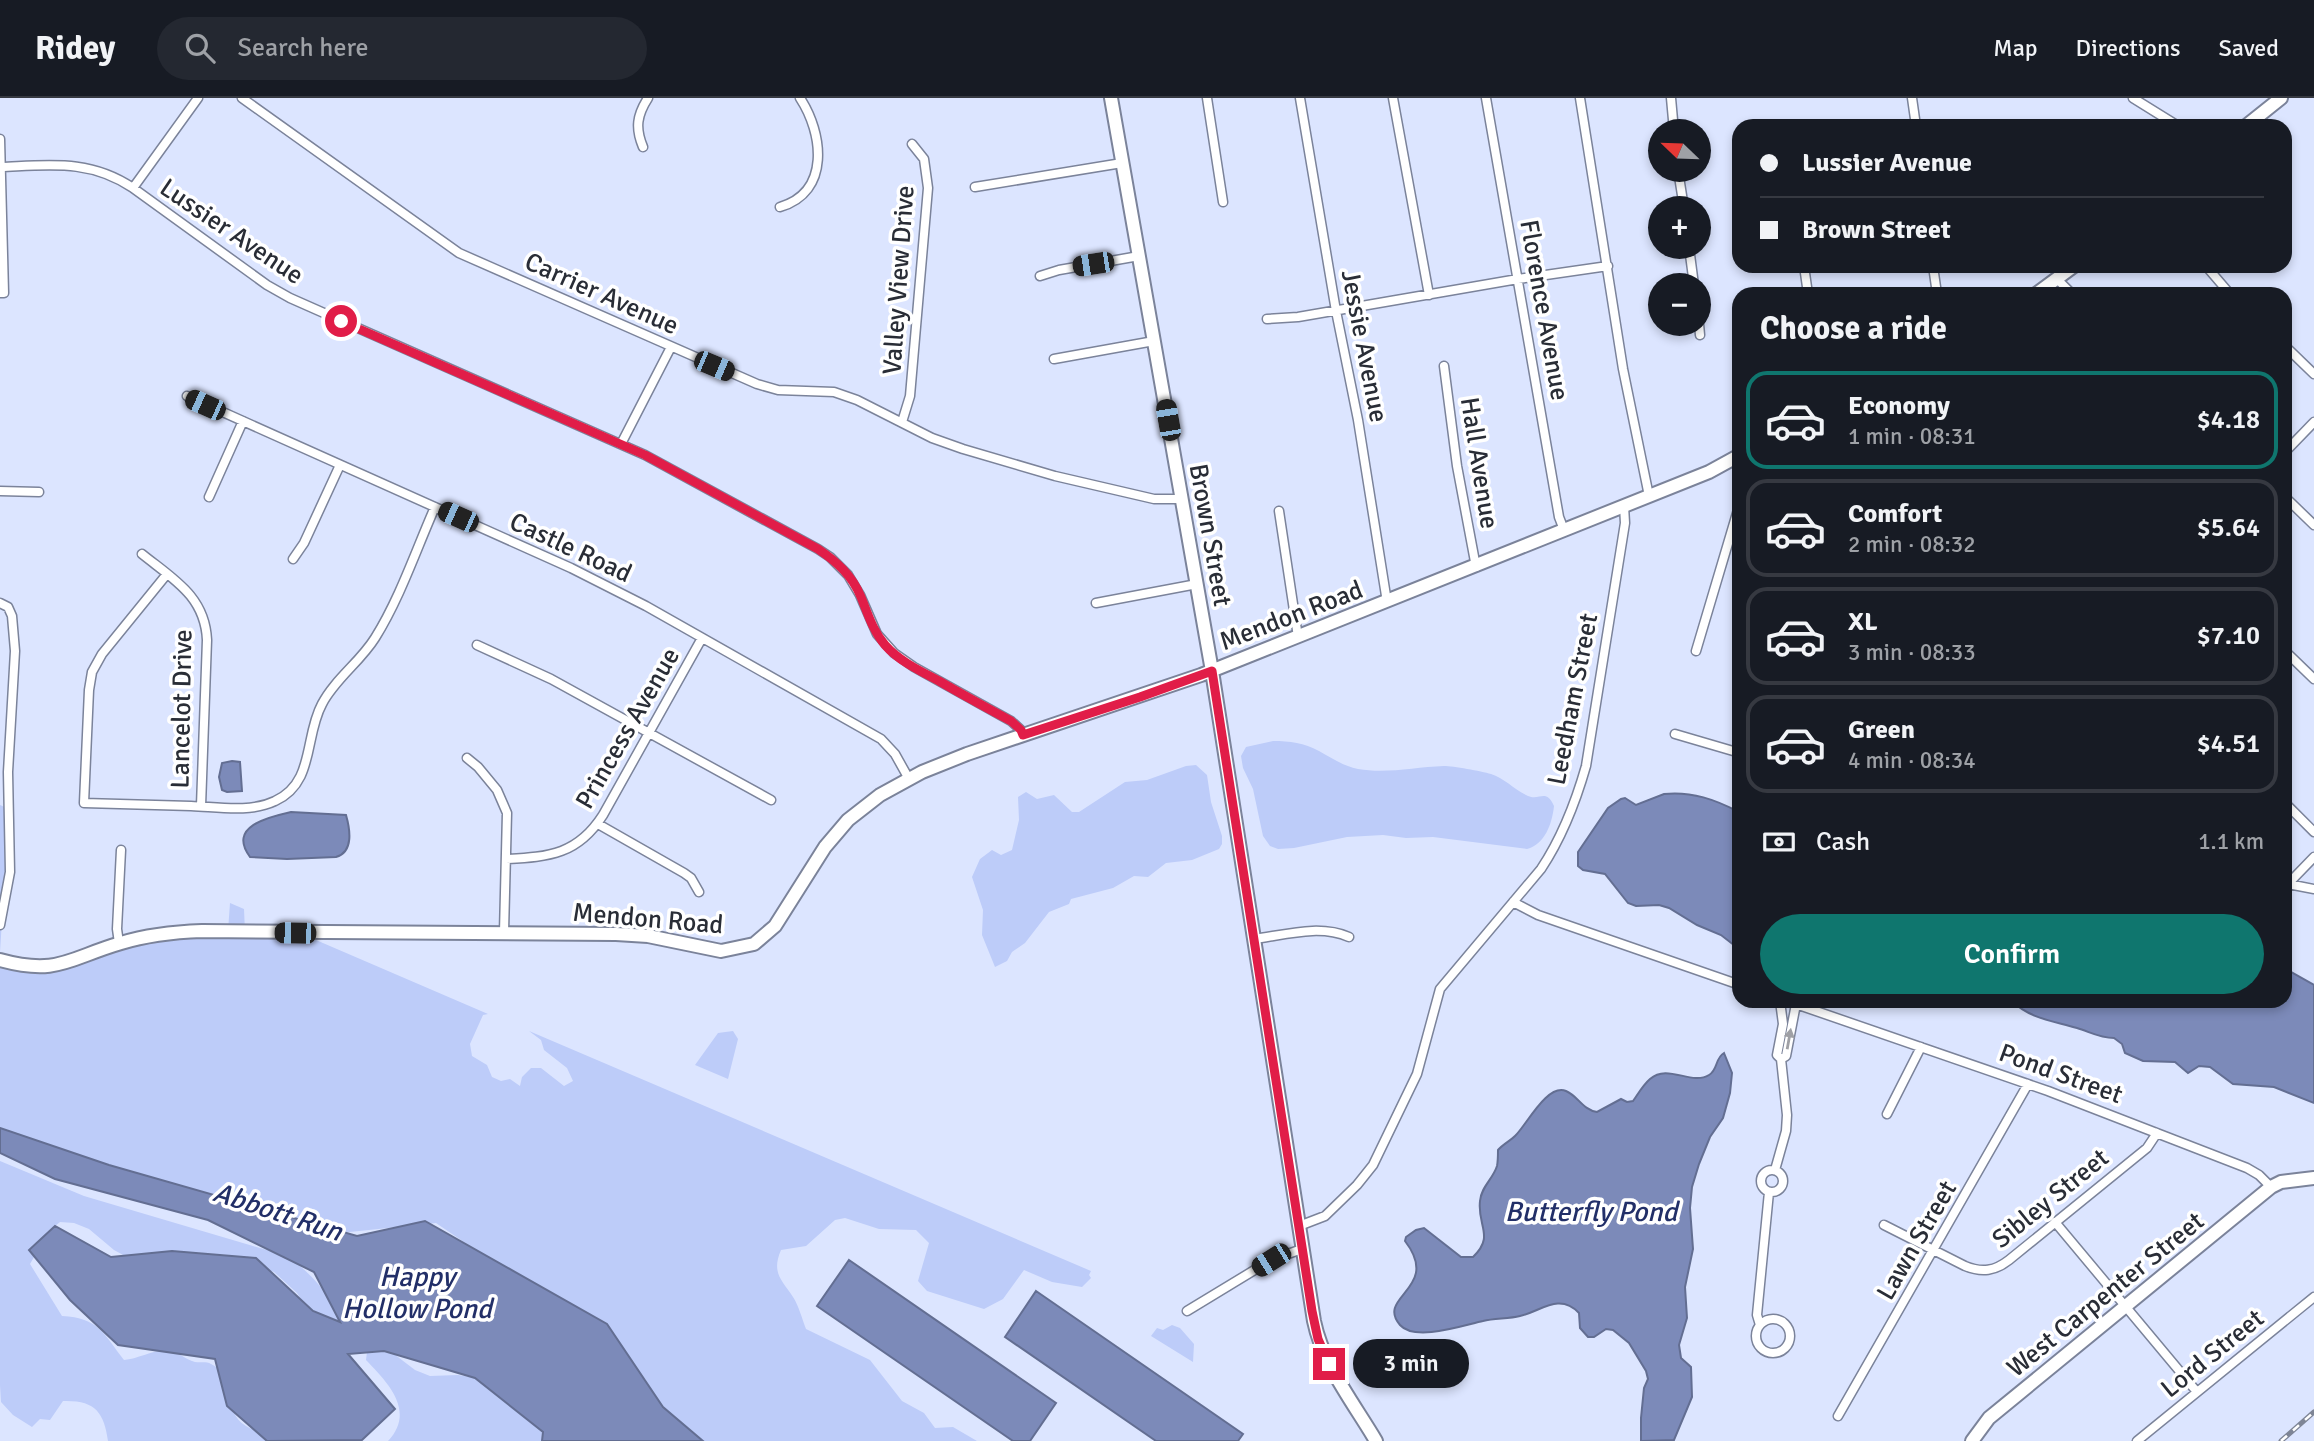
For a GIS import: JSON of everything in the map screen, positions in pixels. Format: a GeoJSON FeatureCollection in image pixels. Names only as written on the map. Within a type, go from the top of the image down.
{"type":"FeatureCollection","features":[{"type":"Feature","properties":{"kind":"street"},"geometry":{"type":"LineString","coordinates":[[133,188],[198,98]]}},
{"type":"Feature","properties":{"kind":"street","name":"Carrier Avenue"},"geometry":{"type":"LineString","coordinates":[[243,98],[459,253],[767,388],[834,393],[857,400],[947,444],[1055,476],[1162,500],[1182,499]]}},
{"type":"Feature","properties":{"kind":"street"},"geometry":{"type":"LineString","coordinates":[[643,147],[637,125],[648,98]]}},
{"type":"Feature","properties":{"kind":"street"},"geometry":{"type":"LineString","coordinates":[[780,207],[795,202],[807,191],[815,174],[817,143],[813,123],[800,98]]}},
{"type":"Feature","properties":{"kind":"street","name":"Brown Street"},"geometry":{"type":"LineString","coordinates":[[1111,98],[1212,671],[1318,1339],[1329,1364],[1376,1441]]}},
{"type":"Feature","properties":{"kind":"street"},"geometry":{"type":"LineString","coordinates":[[1207,98],[1223,202]]}},
{"type":"Feature","properties":{"kind":"street","name":"Jessie Avenue"},"geometry":{"type":"LineString","coordinates":[[1300,98],[1358,421],[1387,602]]}},
{"type":"Feature","properties":{"kind":"street"},"geometry":{"type":"LineString","coordinates":[[1393,98],[1429,295]]}},
{"type":"Feature","properties":{"kind":"street","name":"Florence Avenue"},"geometry":{"type":"LineString","coordinates":[[1486,98],[1559,517],[1564,530]]}},
{"type":"Feature","properties":{"kind":"street"},"geometry":{"type":"LineString","coordinates":[[1580,98],[1623,369],[1649,496]]}},
{"type":"Feature","properties":{"kind":"street"},"geometry":{"type":"LineString","coordinates":[[1671,98],[1673,119]]}},
{"type":"Feature","properties":{"kind":"street"},"geometry":{"type":"LineString","coordinates":[[1912,98],[1915,119]]}},
{"type":"Feature","properties":{"kind":"street"},"geometry":{"type":"LineString","coordinates":[[2134,98],[2167,119]]}},
{"type":"Feature","properties":{"kind":"street"},"geometry":{"type":"LineString","coordinates":[[2255,119],[2281,98]]}},
{"type":"Feature","properties":{"kind":"street"},"geometry":{"type":"LineString","coordinates":[[0,139],[2,293]]}},
{"type":"Feature","properties":{"kind":"street","name":"Valley View Drive"},"geometry":{"type":"LineString","coordinates":[[902,422],[910,397],[928,188],[924,159],[912,144]]}},
{"type":"Feature","properties":{"kind":"street"},"geometry":{"type":"LineString","coordinates":[[975,187],[1122,163]]}},
{"type":"Feature","properties":{"kind":"street","name":"Lussier Avenue"},"geometry":{"type":"LineString","coordinates":[[1,167],[90,167],[111,174],[267,285],[290,298],[668,466],[830,557],[840,565],[855,585],[871,624],[885,645],[914,667],[1011,721],[1023,735]]}},
{"type":"Feature","properties":{"kind":"street"},"geometry":{"type":"LineString","coordinates":[[1040,276],[1059,270],[1139,256]]}},
{"type":"Feature","properties":{"kind":"street"},"geometry":{"type":"LineString","coordinates":[[1267,319],[1608,266]]}},
{"type":"Feature","properties":{"kind":"street"},"geometry":{"type":"LineString","coordinates":[[2046,287],[2065,273]]}},
{"type":"Feature","properties":{"kind":"street"},"geometry":{"type":"LineString","coordinates":[[2212,273],[2224,287]]}},
{"type":"Feature","properties":{"kind":"street"},"geometry":{"type":"LineString","coordinates":[[2057,279],[2065,287]]}},
{"type":"Feature","properties":{"kind":"street"},"geometry":{"type":"LineString","coordinates":[[1054,359],[1154,341]]}},
{"type":"Feature","properties":{"kind":"street"},"geometry":{"type":"LineString","coordinates":[[621,444],[671,347]]}},
{"type":"Feature","properties":{"kind":"street"},"geometry":{"type":"LineString","coordinates":[[2292,353],[2314,374]]}},
{"type":"Feature","properties":{"kind":"street","name":"Hall Avenue"},"geometry":{"type":"LineString","coordinates":[[1444,366],[1457,466],[1476,567]]}},
{"type":"Feature","properties":{"kind":"street","name":"Castle Road"},"geometry":{"type":"LineString","coordinates":[[187,396],[589,576],[881,739],[895,754],[909,779]]}},
{"type":"Feature","properties":{"kind":"street"},"geometry":{"type":"LineString","coordinates":[[209,497],[243,421]]}},
{"type":"Feature","properties":{"kind":"street"},"geometry":{"type":"LineString","coordinates":[[2292,445],[2314,422]]}},
{"type":"Feature","properties":{"kind":"street","name":"Mendon Road"},"geometry":{"type":"LineString","coordinates":[[0,960],[24,966],[50,967],[119,943],[186,932],[504,932],[633,935],[720,951],[754,944],[775,926],[814,863],[842,827],[869,802],[909,779],[960,757],[1212,671],[1476,567],[1709,472],[1732,459]]}},
{"type":"Feature","properties":{"kind":"street"},"geometry":{"type":"LineString","coordinates":[[293,559],[304,543],[340,465]]}},
{"type":"Feature","properties":{"kind":"street"},"geometry":{"type":"LineString","coordinates":[[0,491],[39,492]]}},
{"type":"Feature","properties":{"kind":"street"},"geometry":{"type":"LineString","coordinates":[[2292,504],[2314,525]]}},
{"type":"Feature","properties":{"kind":"street","name":"Leedham Street"},"geometry":{"type":"LineString","coordinates":[[1299,1226],[1316,1221],[1332,1210],[1373,1165],[1417,1074],[1440,989],[1547,860],[1574,801],[1586,766],[1625,523],[1624,506]]}},
{"type":"Feature","properties":{"kind":"street"},"geometry":{"type":"LineString","coordinates":[[167,575],[102,654],[92,672],[84,803],[251,807],[269,804],[292,789],[306,764],[315,720],[322,703],[377,635],[435,507]]}},
{"type":"Feature","properties":{"kind":"street"},"geometry":{"type":"LineString","coordinates":[[1279,512],[1298,637]]}},
{"type":"Feature","properties":{"kind":"street"},"geometry":{"type":"LineString","coordinates":[[1696,651],[1732,530]]}},
{"type":"Feature","properties":{"kind":"street","name":"Lancelot Drive"},"geometry":{"type":"LineString","coordinates":[[142,554],[195,599],[206,622],[201,806]]}},
{"type":"Feature","properties":{"kind":"street"},"geometry":{"type":"LineString","coordinates":[[1096,603],[1197,584]]}},
{"type":"Feature","properties":{"kind":"street"},"geometry":{"type":"LineString","coordinates":[[0,925],[10,872],[8,772],[15,651],[12,616],[4,605]]}},
{"type":"Feature","properties":{"kind":"street","name":"Princess Avenue"},"geometry":{"type":"LineString","coordinates":[[506,859],[555,855],[584,839],[598,824],[702,638]]}},
{"type":"Feature","properties":{"kind":"street"},"geometry":{"type":"LineString","coordinates":[[477,645],[551,679],[771,800]]}},
{"type":"Feature","properties":{"kind":"street"},"geometry":{"type":"LineString","coordinates":[[2292,658],[2314,679]]}},
{"type":"Feature","properties":{"kind":"street"},"geometry":{"type":"LineString","coordinates":[[1675,734],[1732,751]]}},
{"type":"Feature","properties":{"kind":"street"},"geometry":{"type":"LineString","coordinates":[[467,758],[485,775],[505,805],[508,824],[504,932]]}},
{"type":"Feature","properties":{"kind":"street"},"geometry":{"type":"LineString","coordinates":[[2292,810],[2314,832]]}},
{"type":"Feature","properties":{"kind":"street"},"geometry":{"type":"LineString","coordinates":[[598,824],[684,873],[691,878],[699,892]]}},
{"type":"Feature","properties":{"kind":"street"},"geometry":{"type":"LineString","coordinates":[[119,943],[117,929],[121,850]]}},
{"type":"Feature","properties":{"kind":"street"},"geometry":{"type":"LineString","coordinates":[[2292,880],[2314,857]]}},
{"type":"Feature","properties":{"kind":"street"},"geometry":{"type":"LineString","coordinates":[[2292,886],[2314,890]]}},
{"type":"Feature","properties":{"kind":"street"},"geometry":{"type":"LineString","coordinates":[[1513,902],[1538,915],[1732,982]]}},
{"type":"Feature","properties":{"kind":"street"},"geometry":{"type":"LineString","coordinates":[[1254,939],[1320,930],[1338,932],[1349,937]]}},
{"type":"Feature","properties":{"kind":"street"},"geometry":{"type":"LineString","coordinates":[[1775,1170],[1786,1131],[1787,1115],[1781,1059],[1777,1055],[1783,1024],[1781,1008]]}},
{"type":"Feature","properties":{"kind":"street"},"geometry":{"type":"LineString","coordinates":[[1781,1059],[1786,1056],[1795,1008]]}},
{"type":"Feature","properties":{"kind":"street","name":"Pond Street"},"geometry":{"type":"LineString","coordinates":[[1808,1008],[2028,1084],[2157,1133],[2247,1168],[2271,1187]]}},
{"type":"Feature","properties":{"kind":"street"},"geometry":{"type":"LineString","coordinates":[[1887,1114],[1921,1047]]}},
{"type":"Feature","properties":{"kind":"street","name":"Lawn Street"},"geometry":{"type":"LineString","coordinates":[[1839,1416],[2028,1084]]}},
{"type":"Feature","properties":{"kind":"street","name":"Sibley Street"},"geometry":{"type":"LineString","coordinates":[[1884,1225],[1972,1269],[1988,1271],[2003,1264],[2147,1148],[2157,1133]]}},
{"type":"Feature","properties":{"kind":"street"},"geometry":{"type":"LineString","coordinates":[[1768,1170],[1775,1170],[1781,1174],[1782,1185],[1777,1191],[1769,1192],[1761,1185],[1761,1178],[1768,1170]]}},
{"type":"Feature","properties":{"kind":"street"},"geometry":{"type":"LineString","coordinates":[[2271,1187],[2281,1182],[2314,1178]]}},
{"type":"Feature","properties":{"kind":"street","name":"West Carpenter Street"},"geometry":{"type":"LineString","coordinates":[[1972,1441],[1989,1418],[2271,1187]]}},
{"type":"Feature","properties":{"kind":"street"},"geometry":{"type":"LineString","coordinates":[[1759,1325],[1770,1319],[1786,1324],[1791,1334],[1785,1349],[1770,1354],[1760,1348],[1755,1336],[1759,1325],[1769,1192]]}},
{"type":"Feature","properties":{"kind":"street"},"geometry":{"type":"LineString","coordinates":[[2055,1222],[2197,1392]]}},
{"type":"Feature","properties":{"kind":"street"},"geometry":{"type":"LineString","coordinates":[[1187,1311],[1271,1260],[1302,1249]]}},
{"type":"Feature","properties":{"kind":"street","name":"Lord Street"},"geometry":{"type":"LineString","coordinates":[[2137,1441],[2314,1297]]}},
{"type":"Feature","properties":{"kind":"shaded area"},"geometry":{"type":"Polygon","coordinates":[[[1273,741],[1308,746],[1342,764],[1358,769],[1390,771],[1444,766],[1491,774],[1528,796],[1548,798],[1554,806],[1551,820],[1539,843],[1527,849],[1433,837],[1383,835],[1347,837],[1278,849],[1270,846],[1263,836],[1253,789],[1243,768],[1241,756],[1246,747],[1273,741]]]}},
{"type":"Feature","properties":{"kind":"shaded area"},"geometry":{"type":"Polygon","coordinates":[[[1196,765],[1207,775],[1211,802],[1222,836],[1219,849],[1192,860],[1166,863],[1148,877],[1134,876],[1113,888],[1071,899],[1069,904],[1049,912],[1025,943],[1012,952],[1007,961],[995,967],[982,935],[983,910],[972,877],[980,859],[992,850],[1001,855],[1012,850],[1019,820],[1018,797],[1026,792],[1037,799],[1054,795],[1072,812],[1079,812],[1125,782],[1147,780],[1196,765]]]}},
{"type":"Feature","properties":{"kind":"shaded area"},"geometry":{"type":"Polygon","coordinates":[[[0,805],[9,809],[0,952],[0,805]]]}},
{"type":"Feature","properties":{"kind":"shaded area"},"geometry":{"type":"Polygon","coordinates":[[[230,903],[244,909],[245,932],[302,934],[488,1014],[483,1015],[470,1044],[472,1056],[487,1065],[492,1077],[501,1081],[510,1079],[520,1086],[522,1077],[531,1068],[541,1068],[564,1086],[573,1081],[567,1068],[544,1050],[541,1040],[529,1031],[1091,1271],[1091,1278],[1082,1287],[1052,1282],[1024,1270],[1003,1299],[984,1309],[927,1291],[918,1281],[929,1243],[916,1230],[879,1229],[845,1218],[835,1220],[806,1246],[781,1250],[778,1258],[779,1276],[795,1301],[806,1329],[870,1360],[902,1401],[924,1413],[935,1428],[953,1427],[977,1441],[686,1441],[659,1414],[646,1380],[628,1360],[527,1285],[436,1223],[340,1233],[113,1173],[0,1128],[0,958],[26,967],[119,945],[228,931],[230,903]]]}},
{"type":"Feature","properties":{"kind":"shaded area"},"geometry":{"type":"Polygon","coordinates":[[[733,1031],[738,1039],[728,1079],[695,1065],[718,1033],[733,1031]]]}},
{"type":"Feature","properties":{"kind":"shaded area"},"geometry":{"type":"Polygon","coordinates":[[[0,1161],[84,1196],[271,1252],[299,1265],[329,1298],[342,1317],[350,1337],[306,1307],[297,1293],[274,1272],[228,1255],[189,1252],[125,1256],[89,1229],[74,1223],[60,1222],[49,1231],[30,1264],[62,1316],[74,1317],[92,1324],[105,1335],[124,1360],[165,1350],[195,1362],[209,1363],[223,1376],[233,1411],[246,1426],[275,1435],[331,1441],[108,1441],[104,1422],[96,1410],[74,1401],[63,1401],[50,1420],[40,1419],[32,1427],[13,1415],[1,1402],[0,1385],[0,1161]]]}},
{"type":"Feature","properties":{"kind":"shaded area"},"geometry":{"type":"Polygon","coordinates":[[[1172,1325],[1180,1328],[1194,1344],[1193,1362],[1151,1336],[1157,1328],[1163,1330],[1172,1325]]]}},
{"type":"Feature","properties":{"kind":"shaded area"},"geometry":{"type":"Polygon","coordinates":[[[373,1347],[394,1354],[415,1370],[430,1376],[458,1375],[477,1378],[532,1402],[551,1441],[388,1441],[396,1430],[399,1408],[390,1388],[366,1360],[367,1352],[373,1347]]]}},
{"type":"Feature","properties":{"kind":"water"},"geometry":{"type":"Polygon","coordinates":[[[240,762],[242,791],[222,790],[219,777],[222,763],[240,762]]]}},
{"type":"Feature","properties":{"kind":"water"},"geometry":{"type":"Polygon","coordinates":[[[1664,794],[1684,794],[1703,797],[1732,809],[1732,944],[1669,908],[1628,903],[1605,874],[1583,870],[1578,866],[1578,852],[1608,808],[1625,798],[1636,805],[1664,794]]]}},
{"type":"Feature","properties":{"kind":"water"},"geometry":{"type":"Polygon","coordinates":[[[291,812],[346,815],[349,839],[346,850],[336,857],[250,857],[244,846],[247,830],[262,820],[291,812]]]}},
{"type":"Feature","properties":{"kind":"water"},"geometry":{"type":"Polygon","coordinates":[[[2292,972],[2314,985],[2314,1103],[2274,1087],[2233,1084],[2210,1067],[2199,1066],[2188,1073],[2175,1062],[2143,1061],[2125,1053],[2122,1044],[2114,1038],[2043,1019],[2021,1008],[2292,1008],[2292,972]]]}},
{"type":"Feature","properties":{"kind":"water","name":"Butterfly Pond"},"geometry":{"type":"Polygon","coordinates":[[[1724,1053],[1732,1073],[1730,1093],[1723,1118],[1710,1137],[1692,1187],[1690,1208],[1693,1249],[1685,1287],[1687,1318],[1679,1345],[1681,1358],[1691,1367],[1692,1397],[1674,1440],[1641,1441],[1644,1388],[1648,1379],[1646,1371],[1629,1343],[1613,1330],[1606,1329],[1594,1337],[1588,1337],[1580,1328],[1579,1313],[1572,1307],[1564,1304],[1550,1305],[1520,1316],[1428,1332],[1407,1330],[1400,1325],[1395,1315],[1395,1306],[1413,1281],[1416,1270],[1414,1257],[1405,1241],[1406,1237],[1424,1228],[1461,1257],[1473,1257],[1483,1243],[1480,1201],[1497,1166],[1498,1150],[1515,1136],[1544,1099],[1559,1090],[1566,1091],[1588,1109],[1597,1112],[1621,1099],[1633,1101],[1645,1084],[1657,1075],[1664,1073],[1702,1078],[1709,1075],[1724,1053]]]}},
{"type":"Feature","properties":{"kind":"water","name":"Happy Hollow Pond"},"geometry":{"type":"Polygon","coordinates":[[[0,1128],[109,1165],[357,1236],[425,1221],[607,1324],[663,1407],[703,1441],[542,1441],[543,1432],[475,1378],[384,1351],[348,1354],[395,1409],[362,1440],[267,1441],[227,1406],[215,1359],[118,1345],[70,1300],[29,1250],[55,1226],[111,1257],[172,1251],[256,1258],[313,1311],[340,1322],[314,1272],[208,1220],[55,1179],[0,1153],[0,1128]]]}},
{"type":"Feature","properties":{"kind":"water"},"geometry":{"type":"Polygon","coordinates":[[[849,1260],[1056,1403],[1030,1441],[1013,1441],[817,1306],[849,1260]]]}},
{"type":"Feature","properties":{"kind":"water"},"geometry":{"type":"Polygon","coordinates":[[[1036,1291],[1243,1434],[1238,1441],[1156,1441],[1005,1337],[1036,1291]]]}},
{"type":"Feature","properties":{"kind":"railway"},"geometry":{"type":"LineString","coordinates":[[2281,1441],[2314,1412]]}},
{"type":"Feature","properties":{"kind":"route"},"geometry":{"type":"LineString","coordinates":[[341,321],[645,455],[818,549],[840,565],[855,585],[871,624],[885,645],[903,661],[1011,721],[1023,735],[1212,671],[1312,1311],[1318,1339],[1329,1364]]}},
{"type":"Feature","properties":{"kind":"water label","name":"Abbott Run"},"geometry":{"type":"Point","coordinates":[278,1211]}}]}
